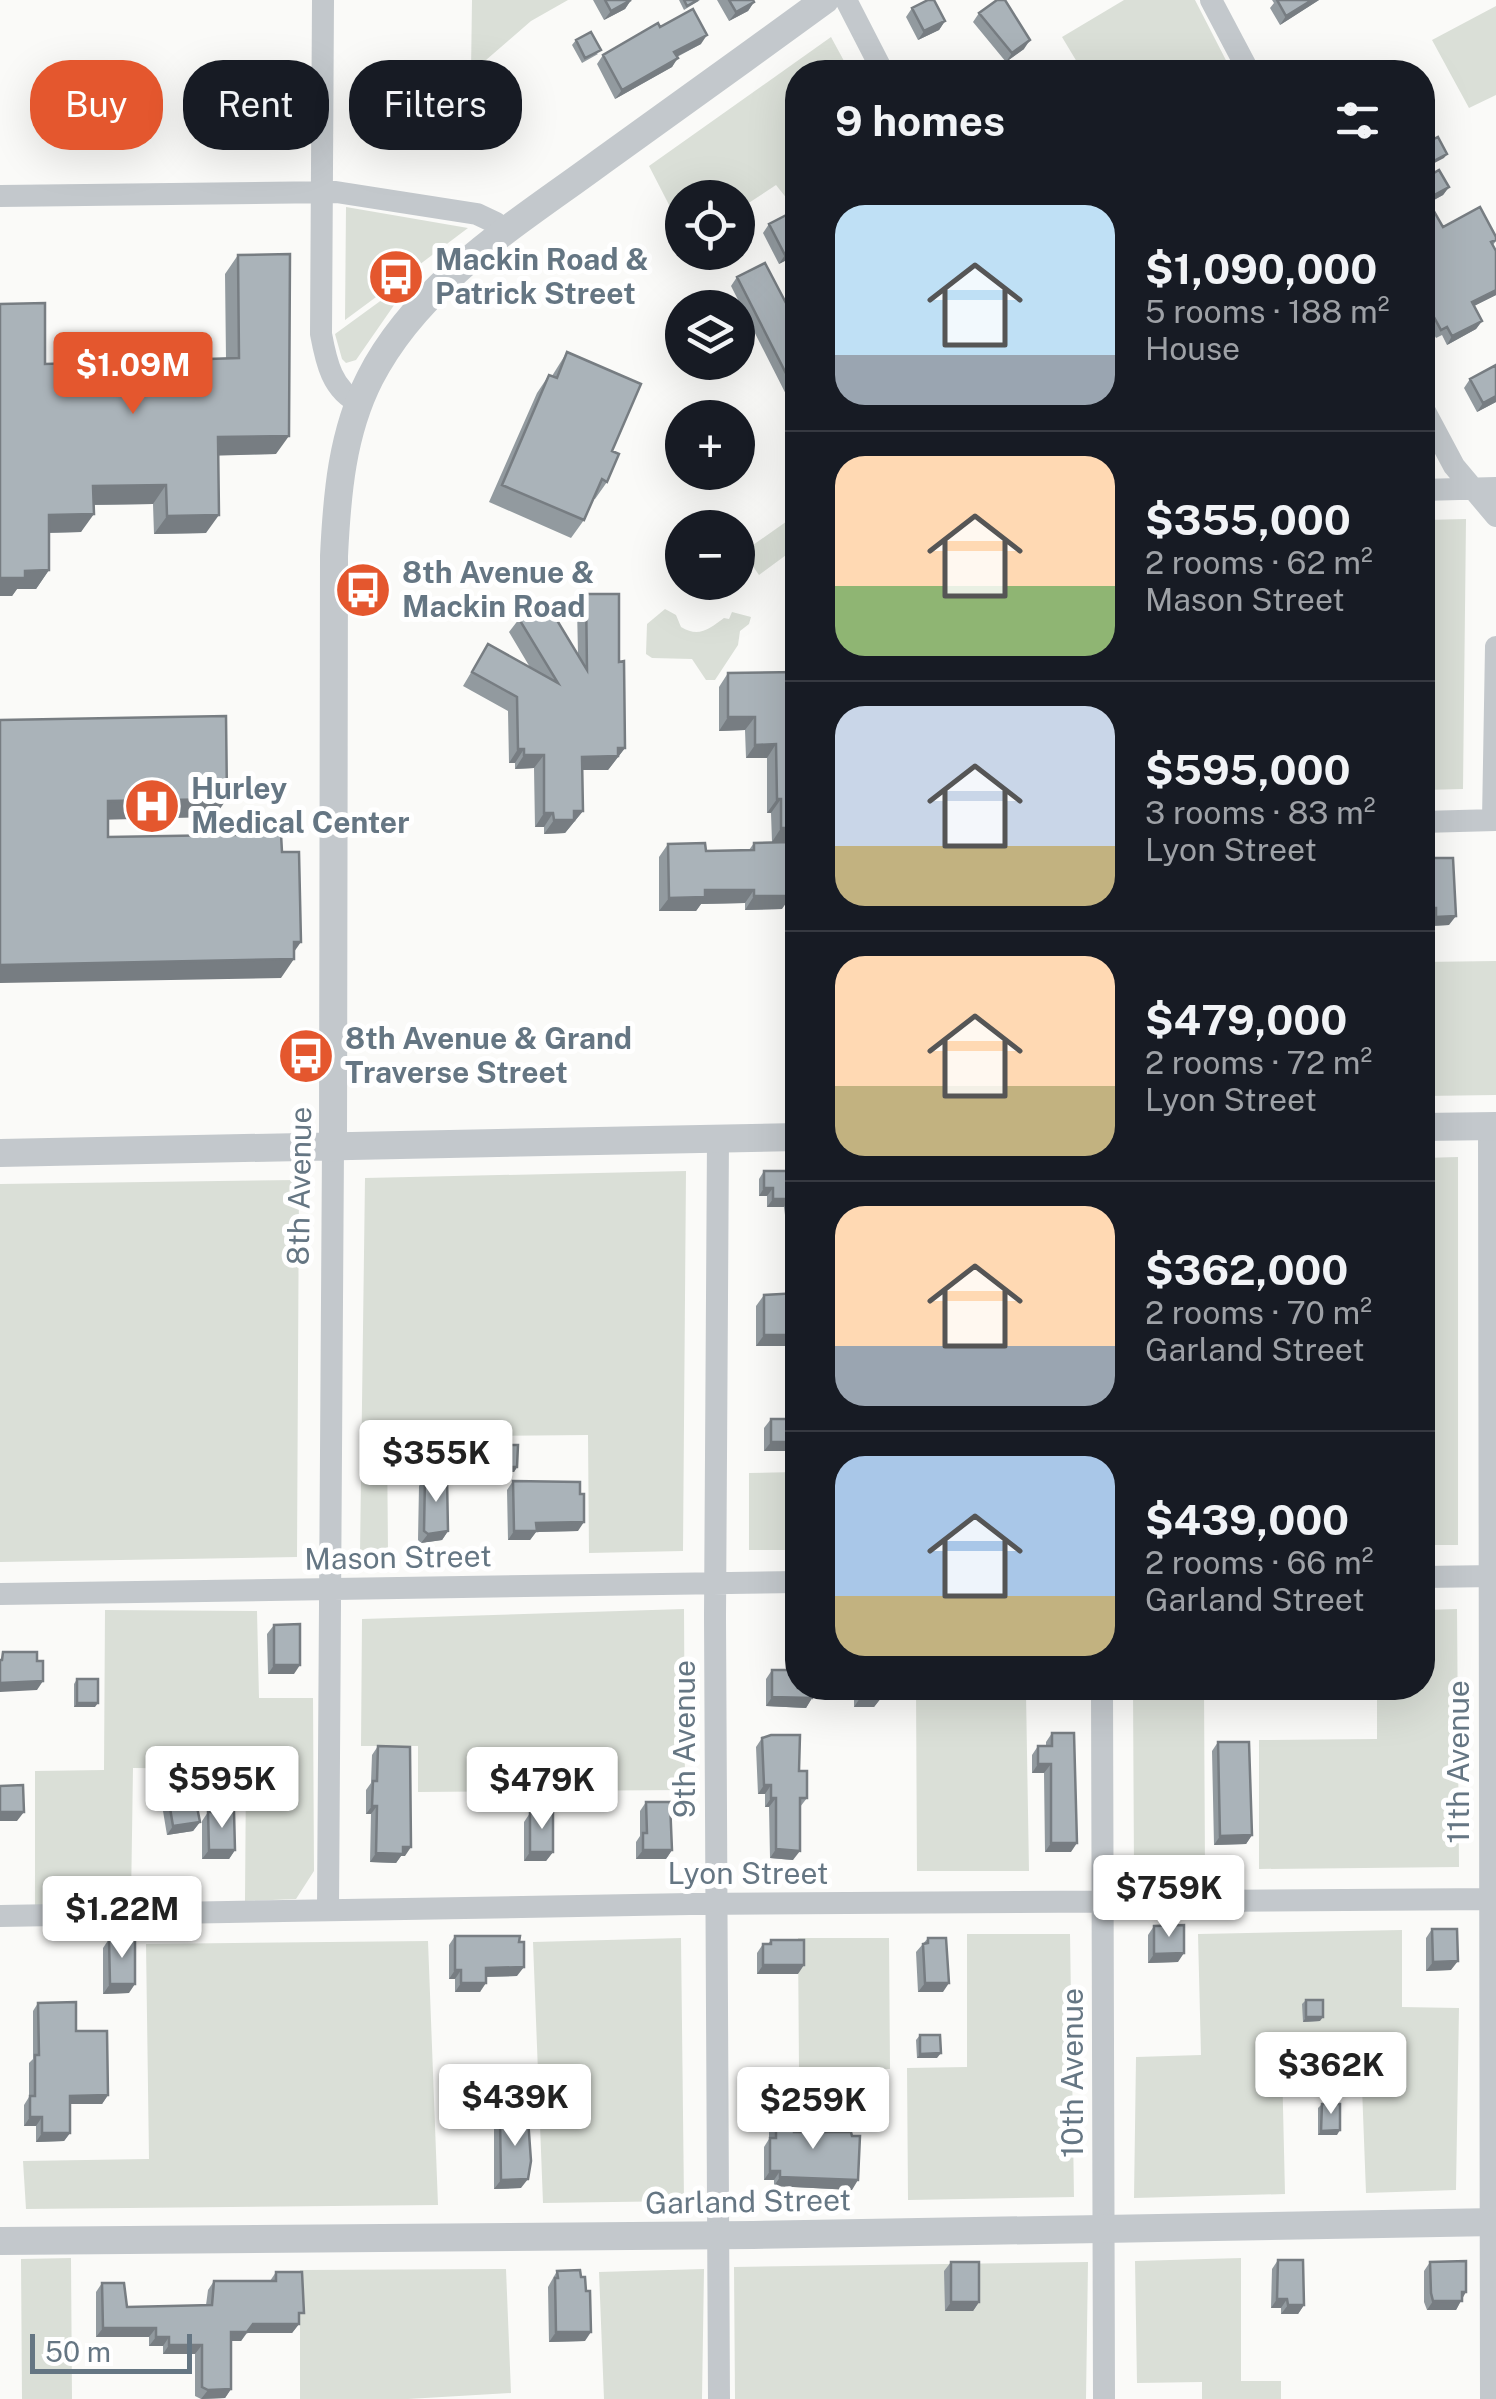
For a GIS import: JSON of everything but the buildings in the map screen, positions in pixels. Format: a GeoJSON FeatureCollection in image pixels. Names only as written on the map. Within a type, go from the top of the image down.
{"type":"FeatureCollection","features":[{"type":"Feature","properties":{"kind":"street"},"geometry":{"type":"LineString","coordinates":[[323,0],[320,309],[324,347],[339,388],[360,402]]}},
{"type":"Feature","properties":{"kind":"street","name":"8th Avenue"},"geometry":{"type":"LineString","coordinates":[[328,1910],[334,556],[343,458],[360,402],[385,352],[413,314],[444,282],[506,232],[824,0]]}},
{"type":"Feature","properties":{"kind":"street"},"geometry":{"type":"LineString","coordinates":[[846,0],[877,60]]}},
{"type":"Feature","properties":{"kind":"street"},"geometry":{"type":"LineString","coordinates":[[1212,0],[1243,60]]}},
{"type":"Feature","properties":{"kind":"street"},"geometry":{"type":"LineString","coordinates":[[0,196],[350,193],[470,212],[490,219],[506,232]]}},
{"type":"Feature","properties":{"kind":"street"},"geometry":{"type":"LineString","coordinates":[[1435,430],[1454,466],[1484,488],[1496,516]]}},
{"type":"Feature","properties":{"kind":"street"},"geometry":{"type":"LineString","coordinates":[[1435,490],[1484,488]]}},
{"type":"Feature","properties":{"kind":"street"},"geometry":{"type":"LineString","coordinates":[[1435,822],[1494,820],[1496,647]]}},
{"type":"Feature","properties":{"kind":"street"},"geometry":{"type":"LineString","coordinates":[[1435,1127],[1492,1126]]}},
{"type":"Feature","properties":{"kind":"street","name":"11th Avenue"},"geometry":{"type":"LineString","coordinates":[[1492,1126],[1492,2399]]}},
{"type":"Feature","properties":{"kind":"street"},"geometry":{"type":"LineString","coordinates":[[0,1152],[785,1136]]}},
{"type":"Feature","properties":{"kind":"street","name":"9th Avenue"},"geometry":{"type":"LineString","coordinates":[[718,1138],[715,1582],[719,2399]]}},
{"type":"Feature","properties":{"kind":"street"},"geometry":{"type":"LineString","coordinates":[[1435,1577],[1493,1576]]}},
{"type":"Feature","properties":{"kind":"street","name":"Mason Street"},"geometry":{"type":"LineString","coordinates":[[0,1594],[785,1582]]}},
{"type":"Feature","properties":{"kind":"street","name":"10th Avenue"},"geometry":{"type":"LineString","coordinates":[[1102,1700],[1104,2399]]}},
{"type":"Feature","properties":{"kind":"street","name":"Lyon Street"},"geometry":{"type":"LineString","coordinates":[[0,1916],[716,1904],[1493,1900]]}},
{"type":"Feature","properties":{"kind":"street","name":"Garland Street"},"geometry":{"type":"LineString","coordinates":[[0,2242],[1493,2222]]}},
{"type":"Feature","properties":{"kind":"shaded area"},"geometry":{"type":"Polygon","coordinates":[[[472,0],[568,0],[531,21],[486,60],[471,60],[472,0]]]}},
{"type":"Feature","properties":{"kind":"shaded area"},"geometry":{"type":"Polygon","coordinates":[[[1124,0],[1195,0],[1226,60],[1076,60],[1062,37],[1124,0]]]}},
{"type":"Feature","properties":{"kind":"shaded area"},"geometry":{"type":"Polygon","coordinates":[[[1496,6],[1496,95],[1469,108],[1432,40],[1496,6]]]}},
{"type":"Feature","properties":{"kind":"shaded area"},"geometry":{"type":"Polygon","coordinates":[[[831,37],[843,60],[799,60],[831,37]]]}},
{"type":"Feature","properties":{"kind":"shaded area"},"geometry":{"type":"Polygon","coordinates":[[[785,70],[785,196],[776,185],[755,199],[755,180],[665,180],[665,197],[649,166],[785,70]]]}},
{"type":"Feature","properties":{"kind":"shaded area"},"geometry":{"type":"Polygon","coordinates":[[[346,207],[468,228],[407,274],[402,269],[387,280],[391,286],[345,320],[346,207]]]}},
{"type":"Feature","properties":{"kind":"shaded area"},"geometry":{"type":"Polygon","coordinates":[[[394,291],[399,298],[356,360],[346,363],[335,334],[394,291]]]}},
{"type":"Feature","properties":{"kind":"shaded area"},"geometry":{"type":"Polygon","coordinates":[[[1466,519],[1463,789],[1435,790],[1435,520],[1466,519]]]}},
{"type":"Feature","properties":{"kind":"shaded area"},"geometry":{"type":"Polygon","coordinates":[[[785,523],[785,556],[759,575],[755,569],[755,544],[785,523]]]}},
{"type":"Feature","properties":{"kind":"shaded area"},"geometry":{"type":"Polygon","coordinates":[[[665,609],[676,615],[681,627],[693,632],[729,619],[732,612],[751,617],[715,680],[706,680],[692,659],[652,658],[646,654],[647,624],[665,609]]]}},
{"type":"Feature","properties":{"kind":"shaded area"},"geometry":{"type":"Polygon","coordinates":[[[1496,961],[1496,1095],[1435,1096],[1435,962],[1496,961]]]}},
{"type":"Feature","properties":{"kind":"shaded area"},"geometry":{"type":"Polygon","coordinates":[[[1458,1157],[1458,1545],[1435,1545],[1435,1158],[1458,1157]]]}},
{"type":"Feature","properties":{"kind":"shaded area"},"geometry":{"type":"Polygon","coordinates":[[[686,1171],[683,1551],[589,1553],[588,1435],[387,1437],[388,1553],[360,1555],[365,1178],[686,1171]]]}},
{"type":"Feature","properties":{"kind":"shaded area"},"geometry":{"type":"Polygon","coordinates":[[[299,1180],[297,1557],[0,1562],[0,1184],[299,1180]]]}},
{"type":"Feature","properties":{"kind":"shaded area"},"geometry":{"type":"Polygon","coordinates":[[[785,1472],[785,1550],[749,1550],[749,1473],[785,1472]]]}},
{"type":"Feature","properties":{"kind":"shaded area"},"geometry":{"type":"Polygon","coordinates":[[[684,1609],[685,1790],[418,1792],[418,1746],[361,1746],[362,1619],[684,1609]]]}},
{"type":"Feature","properties":{"kind":"shaded area"},"geometry":{"type":"Polygon","coordinates":[[[1457,1609],[1459,1867],[1259,1869],[1259,1740],[1377,1739],[1377,1700],[1435,1700],[1435,1610],[1457,1609]]]}},
{"type":"Feature","properties":{"kind":"shaded area"},"geometry":{"type":"Polygon","coordinates":[[[105,1610],[257,1611],[259,1698],[313,1698],[314,1871],[296,1899],[245,1901],[246,1769],[133,1768],[131,1901],[35,1908],[35,1771],[104,1770],[105,1610]]]}},
{"type":"Feature","properties":{"kind":"shaded area"},"geometry":{"type":"Polygon","coordinates":[[[916,1700],[1026,1700],[1029,1871],[917,1871],[916,1700]]]}},
{"type":"Feature","properties":{"kind":"shaded area"},"geometry":{"type":"Polygon","coordinates":[[[1133,1700],[1204,1700],[1205,1869],[1134,1870],[1133,1700]]]}},
{"type":"Feature","properties":{"kind":"shaded area"},"geometry":{"type":"Polygon","coordinates":[[[1402,1930],[1402,2007],[1459,2008],[1456,2190],[1366,2193],[1361,2061],[1282,2064],[1285,2194],[1134,2198],[1136,2057],[1201,2055],[1198,1934],[1402,1930]]]}},
{"type":"Feature","properties":{"kind":"shaded area"},"geometry":{"type":"Polygon","coordinates":[[[967,1934],[1070,1934],[1074,2197],[908,2200],[907,2068],[967,2067],[967,1934]]]}},
{"type":"Feature","properties":{"kind":"shaded area"},"geometry":{"type":"Polygon","coordinates":[[[681,1938],[684,2201],[543,2203],[533,1942],[681,1938]]]}},
{"type":"Feature","properties":{"kind":"shaded area"},"geometry":{"type":"Polygon","coordinates":[[[798,1938],[889,1938],[890,2069],[799,2070],[798,1938]]]}},
{"type":"Feature","properties":{"kind":"shaded area"},"geometry":{"type":"Polygon","coordinates":[[[428,1941],[438,2205],[26,2209],[23,2161],[149,2159],[146,1944],[428,1941]]]}},
{"type":"Feature","properties":{"kind":"shaded area"},"geometry":{"type":"Polygon","coordinates":[[[71,2258],[72,2399],[22,2399],[21,2259],[71,2258]]]}},
{"type":"Feature","properties":{"kind":"shaded area"},"geometry":{"type":"Polygon","coordinates":[[[1241,2258],[1241,2381],[1281,2381],[1281,2399],[1202,2399],[1202,2382],[1137,2383],[1135,2261],[1241,2258]]]}},
{"type":"Feature","properties":{"kind":"shaded area"},"geometry":{"type":"Polygon","coordinates":[[[1088,2262],[1086,2399],[735,2399],[734,2267],[1088,2262]]]}},
{"type":"Feature","properties":{"kind":"shaded area"},"geometry":{"type":"Polygon","coordinates":[[[506,2269],[511,2393],[408,2399],[300,2399],[300,2270],[506,2269]]]}},
{"type":"Feature","properties":{"kind":"shaded area"},"geometry":{"type":"Polygon","coordinates":[[[704,2269],[702,2399],[604,2399],[599,2272],[704,2269]]]}},
{"type":"Feature","properties":{"kind":"place","name":"Mackin Road & Patrick Street"},"geometry":{"type":"Point","coordinates":[396,277]}},
{"type":"Feature","properties":{"kind":"place","name":"8th Avenue & Mackin Road"},"geometry":{"type":"Point","coordinates":[363,590]}},
{"type":"Feature","properties":{"kind":"place","name":"Hurley Medical Center"},"geometry":{"type":"Point","coordinates":[152,806]}},
{"type":"Feature","properties":{"kind":"place","name":"8th Avenue & Grand Traverse Street"},"geometry":{"type":"Point","coordinates":[306,1056]}}]}
